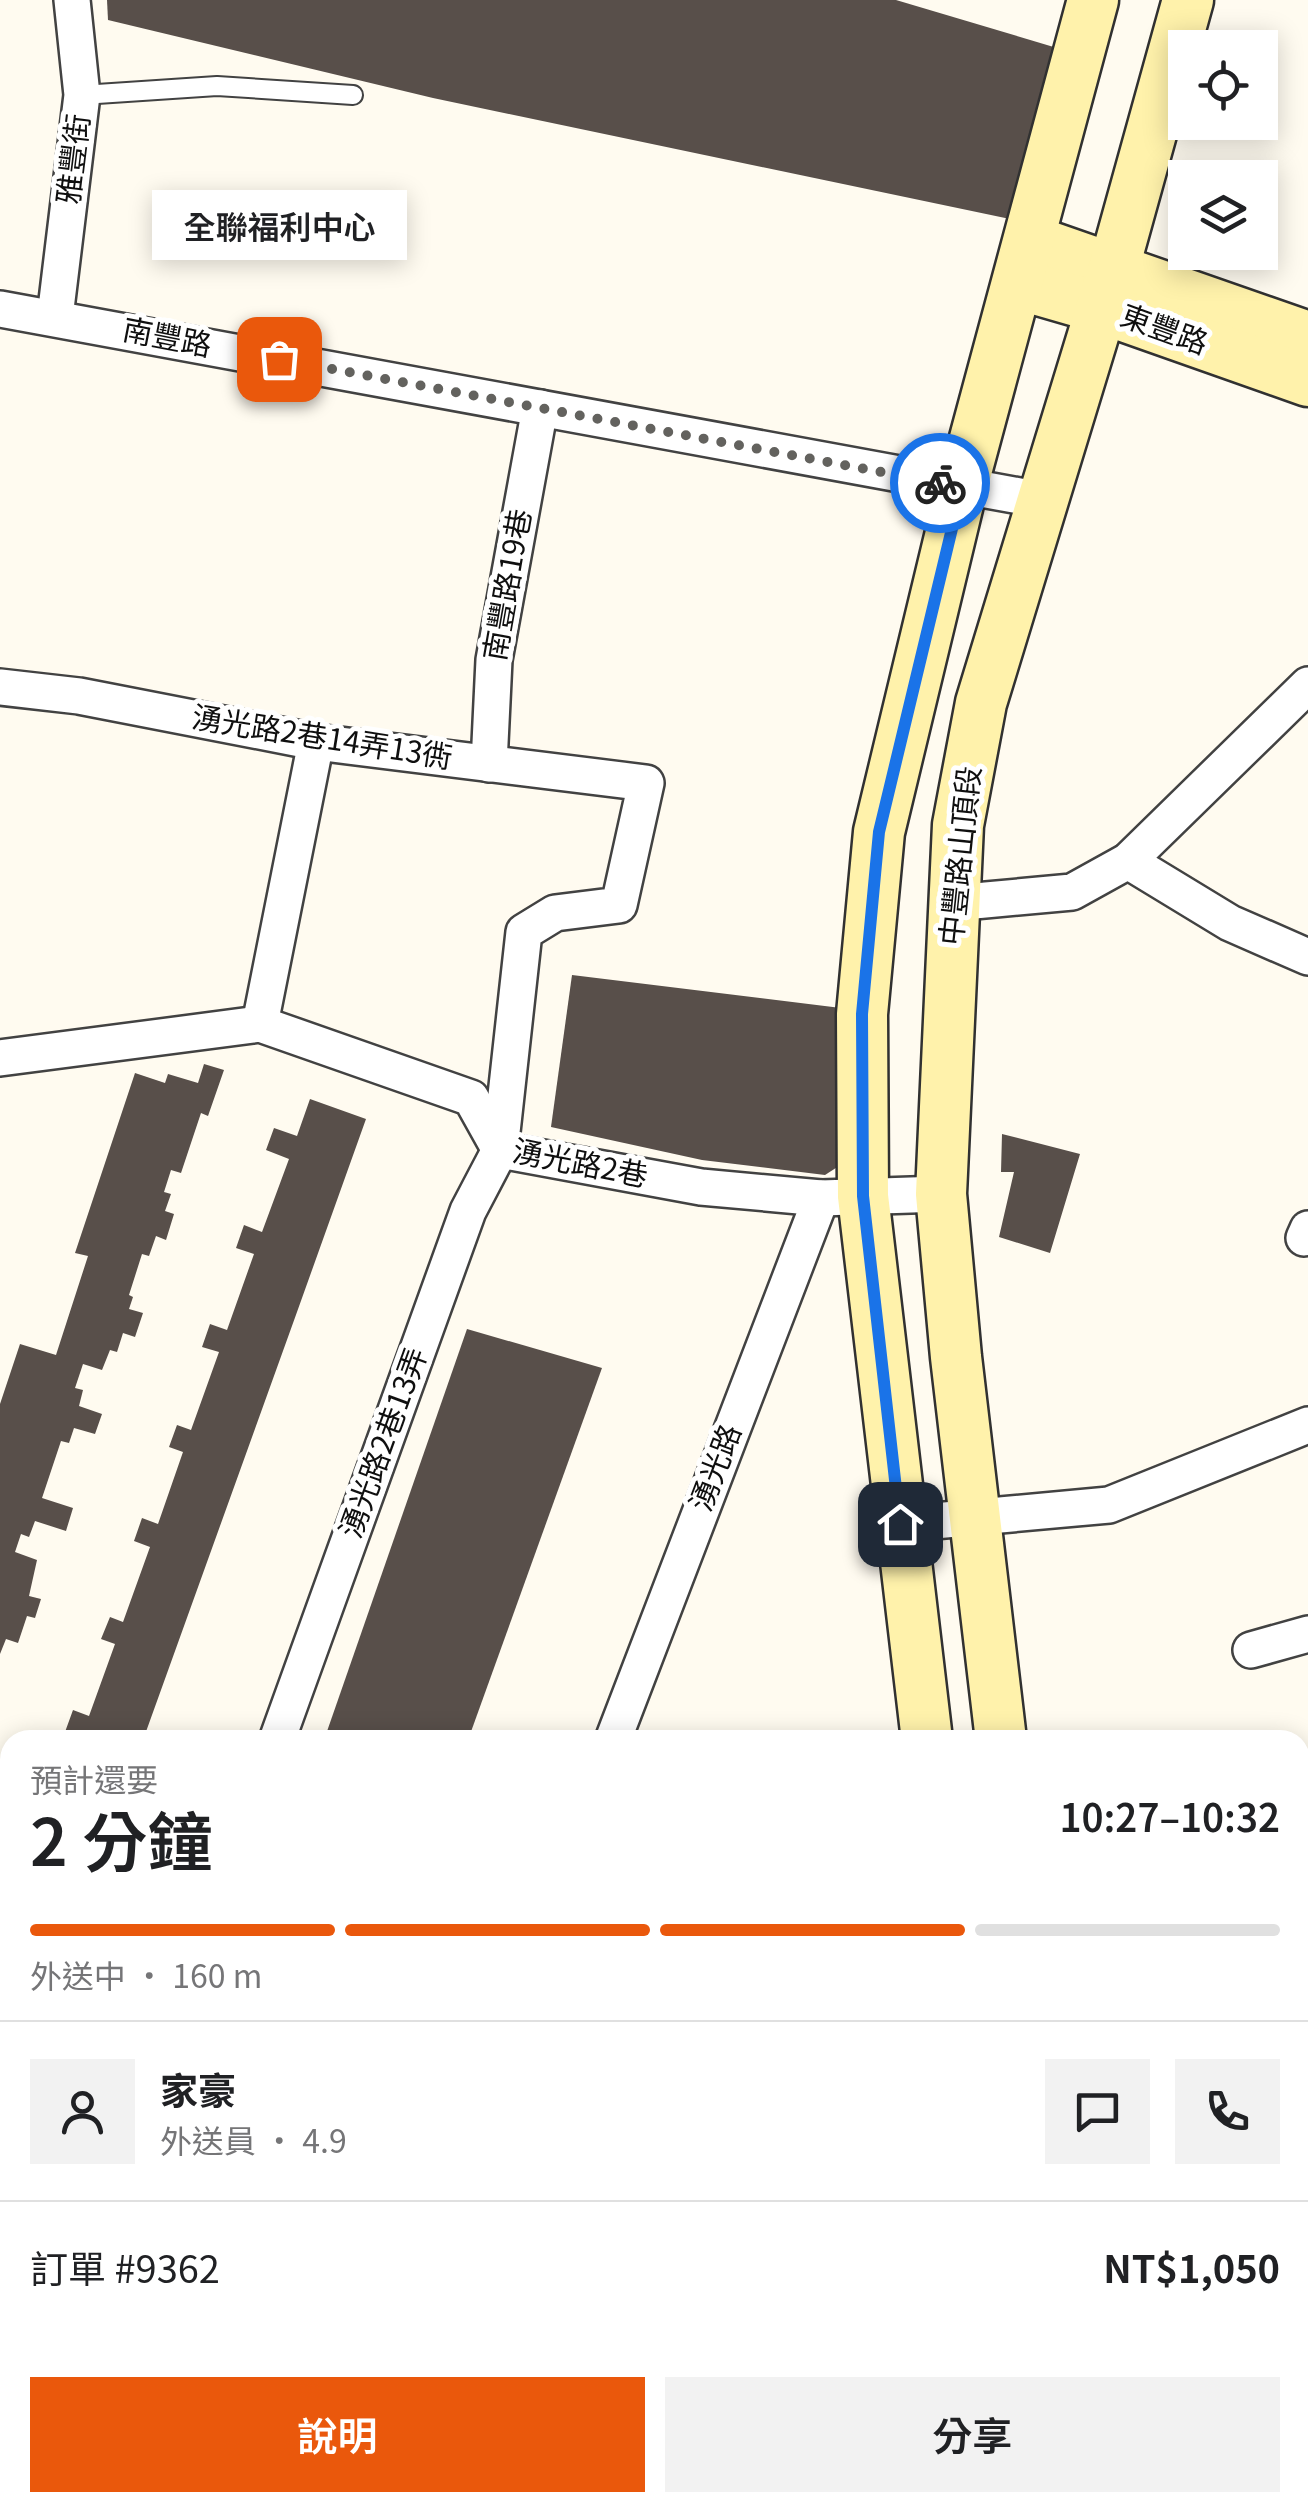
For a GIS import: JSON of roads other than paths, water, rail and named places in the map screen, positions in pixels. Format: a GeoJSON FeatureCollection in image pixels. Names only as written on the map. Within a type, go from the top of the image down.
{"type":"FeatureCollection","features":[{"type":"Feature","properties":{"kind":"main road"},"geometry":{"type":"LineString","coordinates":[[926,1730],[900,1524],[842,1197],[879,832],[962,487],[1094,0]]}},
{"type":"Feature","properties":{"kind":"main road","name":"中豐路山頂段"},"geometry":{"type":"LineString","coordinates":[[1000,1730],[941,1194],[958,825],[981,703],[1107,287],[1188,0]]}},
{"type":"Feature","properties":{"kind":"main road","name":"東豐路"},"geometry":{"type":"LineString","coordinates":[[1024,262],[1107,287],[1308,336]]}},
{"type":"Feature","properties":{"kind":"main road","name":"東豐路"},"geometry":{"type":"LineString","coordinates":[[1107,287],[1308,381]]}},
{"type":"Feature","properties":{"kind":"street","name":"雅豐街"},"geometry":{"type":"LineString","coordinates":[[55,317],[82,95],[72,0]]}},
{"type":"Feature","properties":{"kind":"street","name":"南豐路"},"geometry":{"type":"LineString","coordinates":[[0,308],[1041,500]]}},
{"type":"Feature","properties":{"kind":"street","name":"南豐路19巷"},"geometry":{"type":"LineString","coordinates":[[489,764],[494,660],[540,408]]}},
{"type":"Feature","properties":{"kind":"street"},"geometry":{"type":"LineString","coordinates":[[953,902],[1072,892],[1128,862],[1308,685]]}},
{"type":"Feature","properties":{"kind":"street","name":"湧光路2巷14弄13衖"},"geometry":{"type":"LineString","coordinates":[[0,687],[79,696],[316,742],[646,784],[619,905],[556,914],[524,932],[500,1150]]}},
{"type":"Feature","properties":{"kind":"street"},"geometry":{"type":"LineString","coordinates":[[0,1058],[260,1024],[316,742]]}},
{"type":"Feature","properties":{"kind":"street"},"geometry":{"type":"LineString","coordinates":[[1128,862],[1230,923],[1308,957]]}},
{"type":"Feature","properties":{"kind":"street","name":"湧光路2巷"},"geometry":{"type":"LineString","coordinates":[[260,1024],[471,1098],[500,1150],[701,1187],[842,1197],[941,1194]]}},
{"type":"Feature","properties":{"kind":"street","name":"湧光路2巷13弄"},"geometry":{"type":"LineString","coordinates":[[282,1730],[468,1211],[500,1150]]}},
{"type":"Feature","properties":{"kind":"street","name":"湧光路"},"geometry":{"type":"LineString","coordinates":[[618,1730],[842,1197]]}},
{"type":"Feature","properties":{"kind":"street"},"geometry":{"type":"LineString","coordinates":[[900,1524],[1109,1505],[1308,1425]]}},
{"type":"Feature","properties":{"kind":"street"},"geometry":{"type":"LineString","coordinates":[[1252,1650],[1308,1634]]}},
{"type":"Feature","properties":{"kind":"lane"},"geometry":{"type":"LineString","coordinates":[[82,95],[217,86],[353,96]]}},
{"type":"Feature","properties":{"kind":"place","name":"全聯福利中心"},"geometry":{"type":"Point","coordinates":[279,359]}}]}
